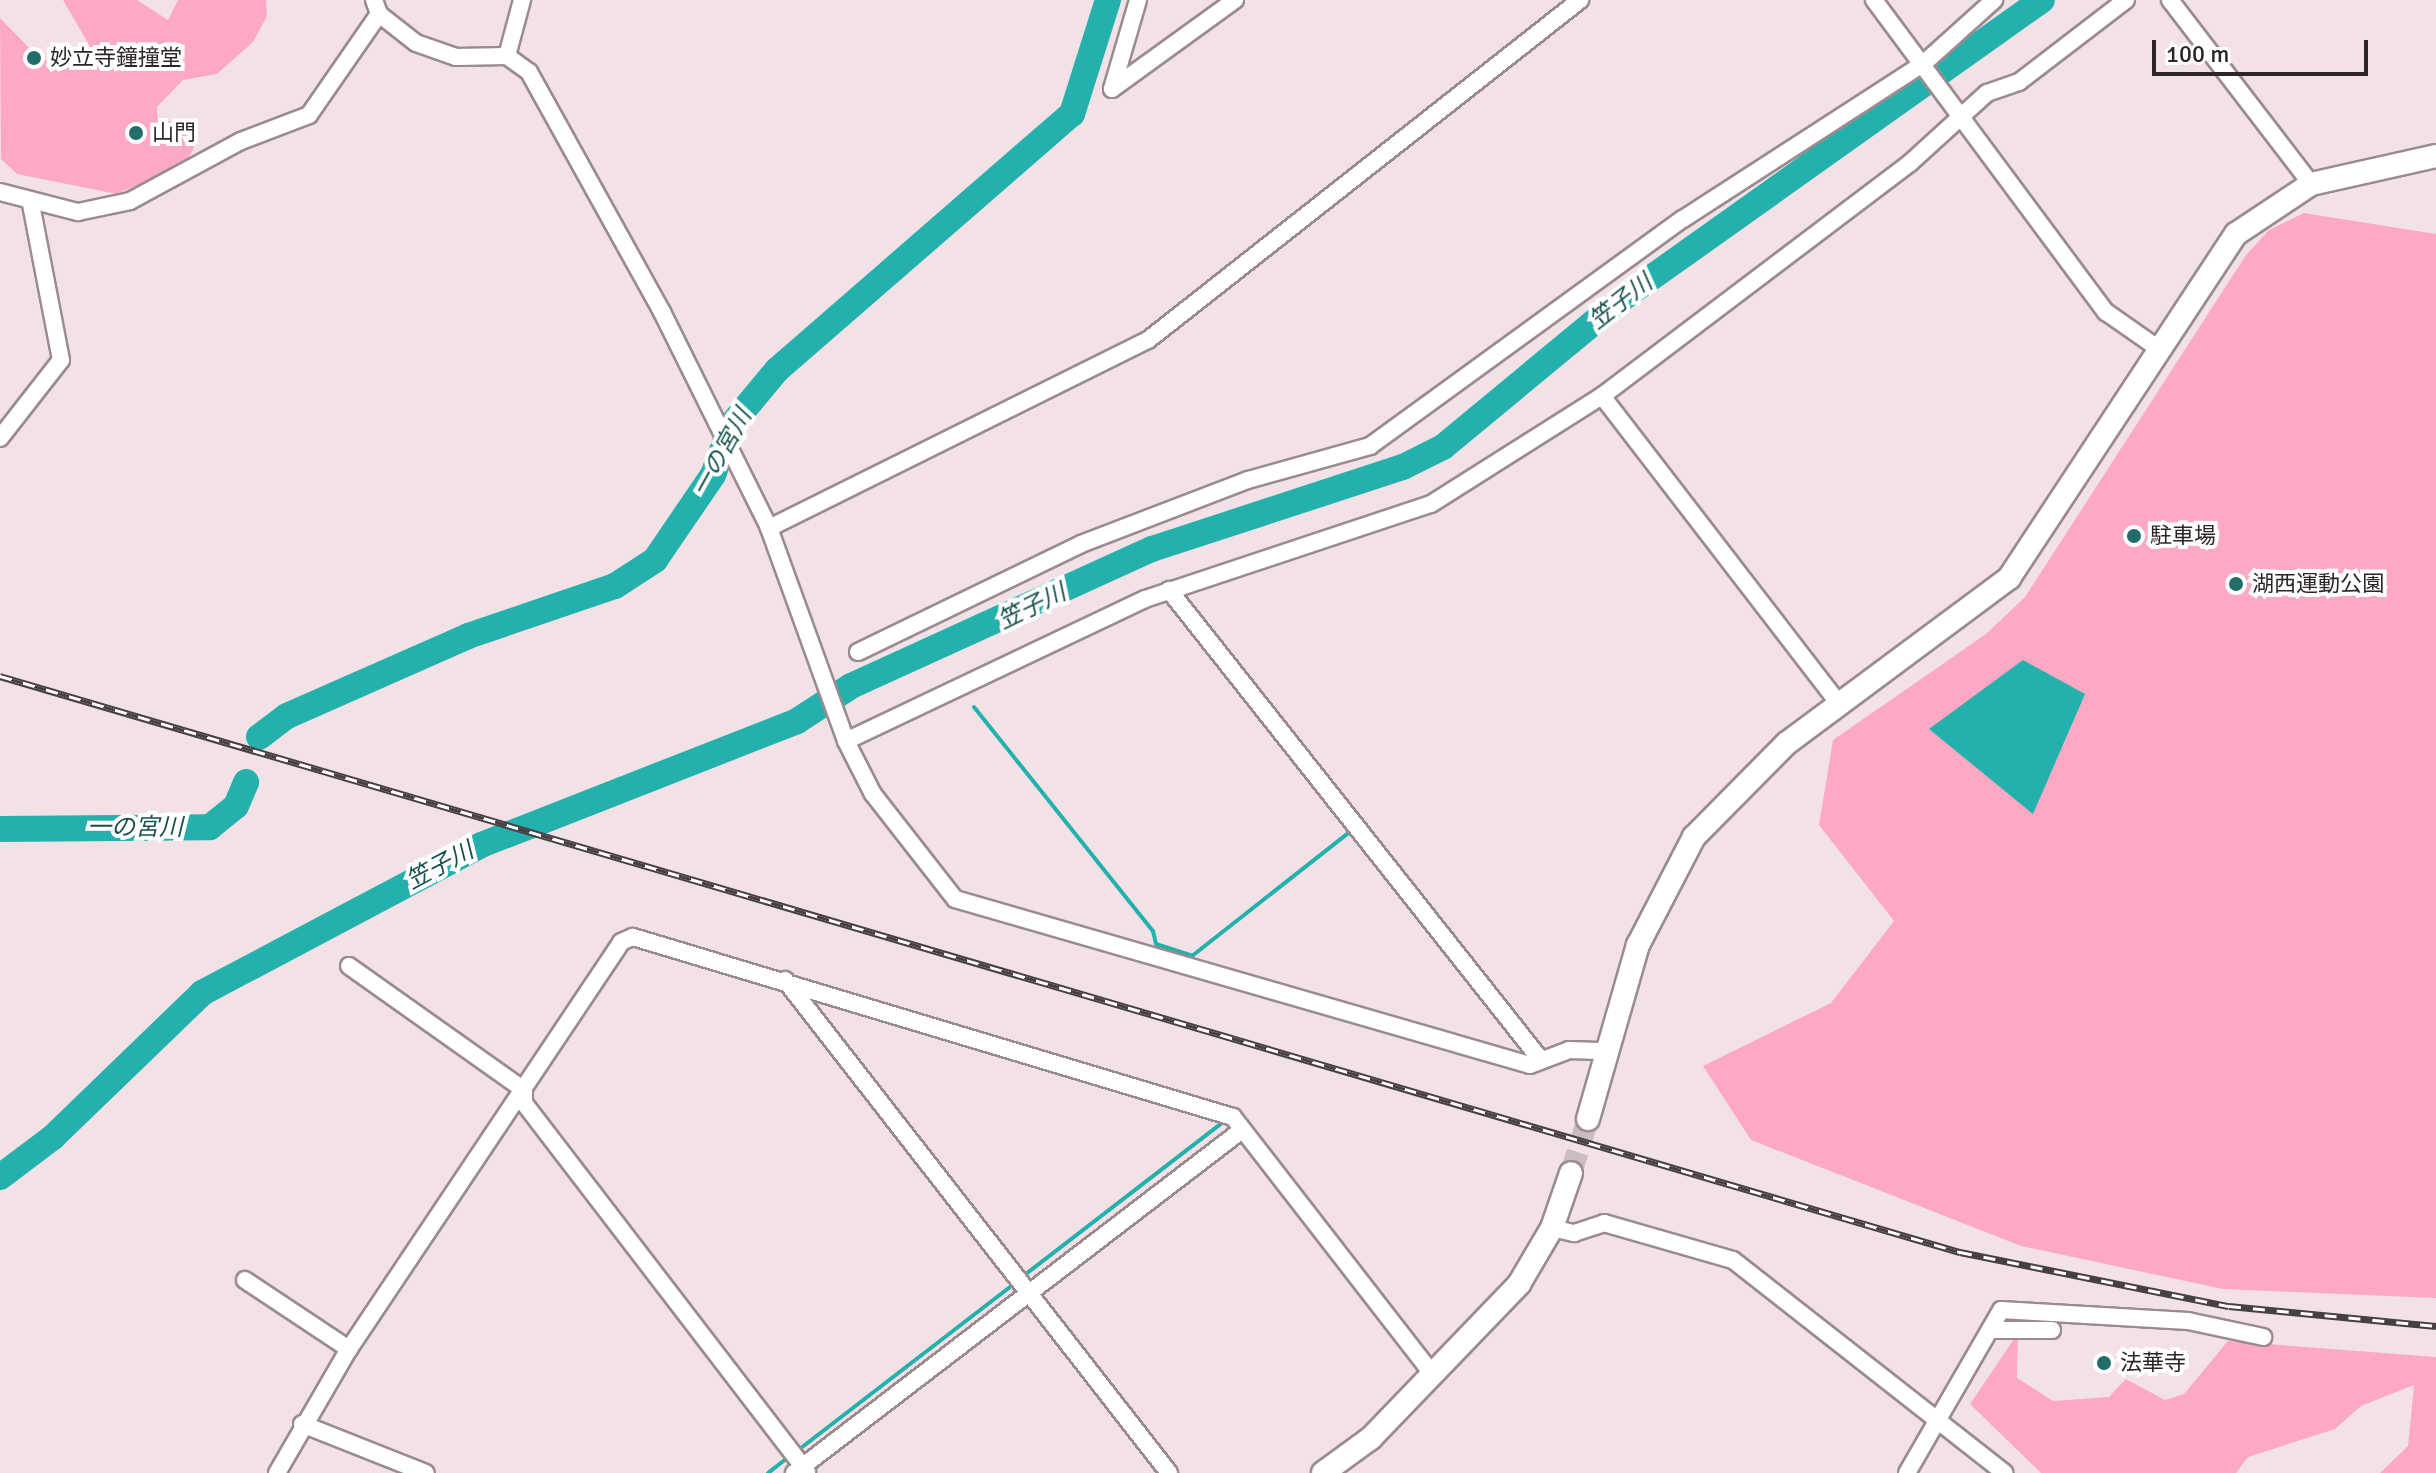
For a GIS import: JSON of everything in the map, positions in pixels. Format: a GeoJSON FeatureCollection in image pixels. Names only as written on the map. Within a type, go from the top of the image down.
{"type":"FeatureCollection","features":[{"type":"Feature","properties":{"kind":"street"},"geometry":{"type":"LineString","coordinates":[[507,56],[522,0]]}},
{"type":"Feature","properties":{"kind":"street"},"geometry":{"type":"LineString","coordinates":[[1138,0],[1112,89],[1235,0]]}},
{"type":"Feature","properties":{"kind":"street"},"geometry":{"type":"LineString","coordinates":[[769,528],[1148,340],[1580,0]]}},
{"type":"Feature","properties":{"kind":"street"},"geometry":{"type":"LineString","coordinates":[[1874,0],[2106,312],[2162,351]]}},
{"type":"Feature","properties":{"kind":"street"},"geometry":{"type":"LineString","coordinates":[[858,652],[1081,544],[1248,480],[1370,446],[1683,219],[1923,64],[1994,0]]}},
{"type":"Feature","properties":{"kind":"street"},"geometry":{"type":"LineString","coordinates":[[846,741],[1169,590],[1408,517],[1602,396],[1910,163],[1959,111],[1987,93],[2019,82],[2126,0]]}},
{"type":"Feature","properties":{"kind":"street"},"geometry":{"type":"LineString","coordinates":[[2170,0],[2311,184]]}},
{"type":"Feature","properties":{"kind":"street"},"geometry":{"type":"LineString","coordinates":[[0,192],[31,204],[111,209],[241,141],[309,115],[377,7],[416,43],[456,57],[507,56],[529,72],[724,435],[769,528],[846,741],[873,794],[955,899],[1530,1065],[1540,1059],[1594,1047],[1607,1051]]}},
{"type":"Feature","properties":{"kind":"street"},"geometry":{"type":"LineString","coordinates":[[1588,1119],[1638,945],[1694,837],[1752,773],[2009,578],[2162,351],[2236,234],[2311,184],[2436,156]]}},
{"type":"Feature","properties":{"kind":"street"},"geometry":{"type":"LineString","coordinates":[[0,438],[61,360],[31,204]]}},
{"type":"Feature","properties":{"kind":"street"},"geometry":{"type":"LineString","coordinates":[[1602,396],[1840,705]]}},
{"type":"Feature","properties":{"kind":"street"},"geometry":{"type":"LineString","coordinates":[[1169,590],[1540,1059]]}},
{"type":"Feature","properties":{"kind":"street"},"geometry":{"type":"LineString","coordinates":[[277,1473],[302,1424],[349,1349],[621,942],[633,937],[785,980],[1233,1117],[1433,1375]]}},
{"type":"Feature","properties":{"kind":"street"},"geometry":{"type":"LineString","coordinates":[[349,966],[524,1090]]}},
{"type":"Feature","properties":{"kind":"street"},"geometry":{"type":"LineString","coordinates":[[785,980],[1024,1291],[1169,1473]]}},
{"type":"Feature","properties":{"kind":"street"},"geometry":{"type":"LineString","coordinates":[[524,1090],[524,1103],[801,1471],[1024,1291],[1242,1130]]}},
{"type":"Feature","properties":{"kind":"street"},"geometry":{"type":"LineString","coordinates":[[1323,1473],[1371,1438],[1519,1284],[1552,1228],[1571,1173]]}},
{"type":"Feature","properties":{"kind":"street"},"geometry":{"type":"LineString","coordinates":[[1552,1228],[1574,1233],[1604,1223],[1733,1260],[2005,1473]]}},
{"type":"Feature","properties":{"kind":"street"},"geometry":{"type":"LineString","coordinates":[[245,1280],[349,1349]]}},
{"type":"Feature","properties":{"kind":"street"},"geometry":{"type":"LineString","coordinates":[[1907,1473],[1940,1424],[2001,1310],[2030,1307],[2188,1321],[2263,1337]]}},
{"type":"Feature","properties":{"kind":"street"},"geometry":{"type":"LineString","coordinates":[[1991,1330],[2052,1330]]}},
{"type":"Feature","properties":{"kind":"street"},"geometry":{"type":"LineString","coordinates":[[302,1424],[426,1473]]}},
{"type":"Feature","properties":{"kind":"shaded area"},"geometry":{"type":"Polygon","coordinates":[[[63,0],[137,0],[168,20],[178,0],[266,0],[267,16],[253,42],[217,74],[183,80],[157,107],[158,121],[178,122],[194,148],[185,164],[117,194],[17,174],[1,159],[0,18],[40,59],[77,60],[93,52],[63,0]]]}},
{"type":"Feature","properties":{"kind":"shaded area"},"geometry":{"type":"Polygon","coordinates":[[[2304,213],[2436,234],[2436,1298],[2223,1289],[2021,1246],[1751,1140],[1703,1066],[1831,1003],[1894,921],[1819,825],[1833,740],[1986,634],[2025,597],[2246,255],[2269,230],[2304,213]]]}},
{"type":"Feature","properties":{"kind":"shaded area"},"geometry":{"type":"Polygon","coordinates":[[[2018,1333],[2017,1378],[2053,1401],[2109,1397],[2126,1379],[2165,1400],[2184,1394],[2228,1341],[2436,1357],[2436,1473],[2380,1473],[2408,1446],[2414,1385],[2361,1406],[2335,1429],[2248,1457],[2236,1473],[2041,1473],[1970,1404],[2018,1333]]]}},
{"type":"Feature","properties":{"kind":"water"},"geometry":{"type":"Polygon","coordinates":[[[2023,660],[2085,694],[2033,814],[1929,729],[2023,660]]]}},
{"type":"Feature","properties":{"kind":"waterway","name":"一の宮川"},"geometry":{"type":"LineString","coordinates":[[259,737],[287,716],[468,636],[615,586],[655,560],[713,475],[732,424],[777,370],[1072,114],[1108,0]]}},
{"type":"Feature","properties":{"kind":"waterway","name":"笠子川"},"geometry":{"type":"LineString","coordinates":[[0,1177],[52,1138],[202,993],[481,845],[797,721],[851,686],[1152,549],[1403,467],[1443,447],[1627,295],[2042,0]]}},
{"type":"Feature","properties":{"kind":"waterway"},"geometry":{"type":"LineString","coordinates":[[974,707],[1153,931],[1156,944],[1192,956],[1352,830]]}},
{"type":"Feature","properties":{"kind":"waterway","name":"一の宮川"},"geometry":{"type":"LineString","coordinates":[[0,829],[210,827],[236,806],[246,782]]}},
{"type":"Feature","properties":{"kind":"waterway"},"geometry":{"type":"LineString","coordinates":[[1022,1277],[1226,1120]]}},
{"type":"Feature","properties":{"kind":"waterway"},"geometry":{"type":"LineString","coordinates":[[797,1451],[1015,1283]]}},
{"type":"Feature","properties":{"kind":"waterway"},"geometry":{"type":"LineString","coordinates":[[768,1473],[790,1456]]}},
{"type":"Feature","properties":{"kind":"tunnel"},"geometry":{"type":"LineString","coordinates":[[1571,1173],[1588,1119]]}},
{"type":"Feature","properties":{"kind":"railway"},"geometry":{"type":"LineString","coordinates":[[0,676],[1960,1252],[2229,1306],[2436,1326]]}},
{"type":"Feature","properties":{"kind":"place","name":"妙立寺鐘撞堂"},"geometry":{"type":"Point","coordinates":[34,58]}},
{"type":"Feature","properties":{"kind":"place","name":"山門"},"geometry":{"type":"Point","coordinates":[136,133]}},
{"type":"Feature","properties":{"kind":"place","name":"駐車場"},"geometry":{"type":"Point","coordinates":[2134,536]}},
{"type":"Feature","properties":{"kind":"place","name":"湖西運動公園"},"geometry":{"type":"Point","coordinates":[2236,584]}},
{"type":"Feature","properties":{"kind":"place","name":"法華寺"},"geometry":{"type":"Point","coordinates":[2104,1363]}}]}
